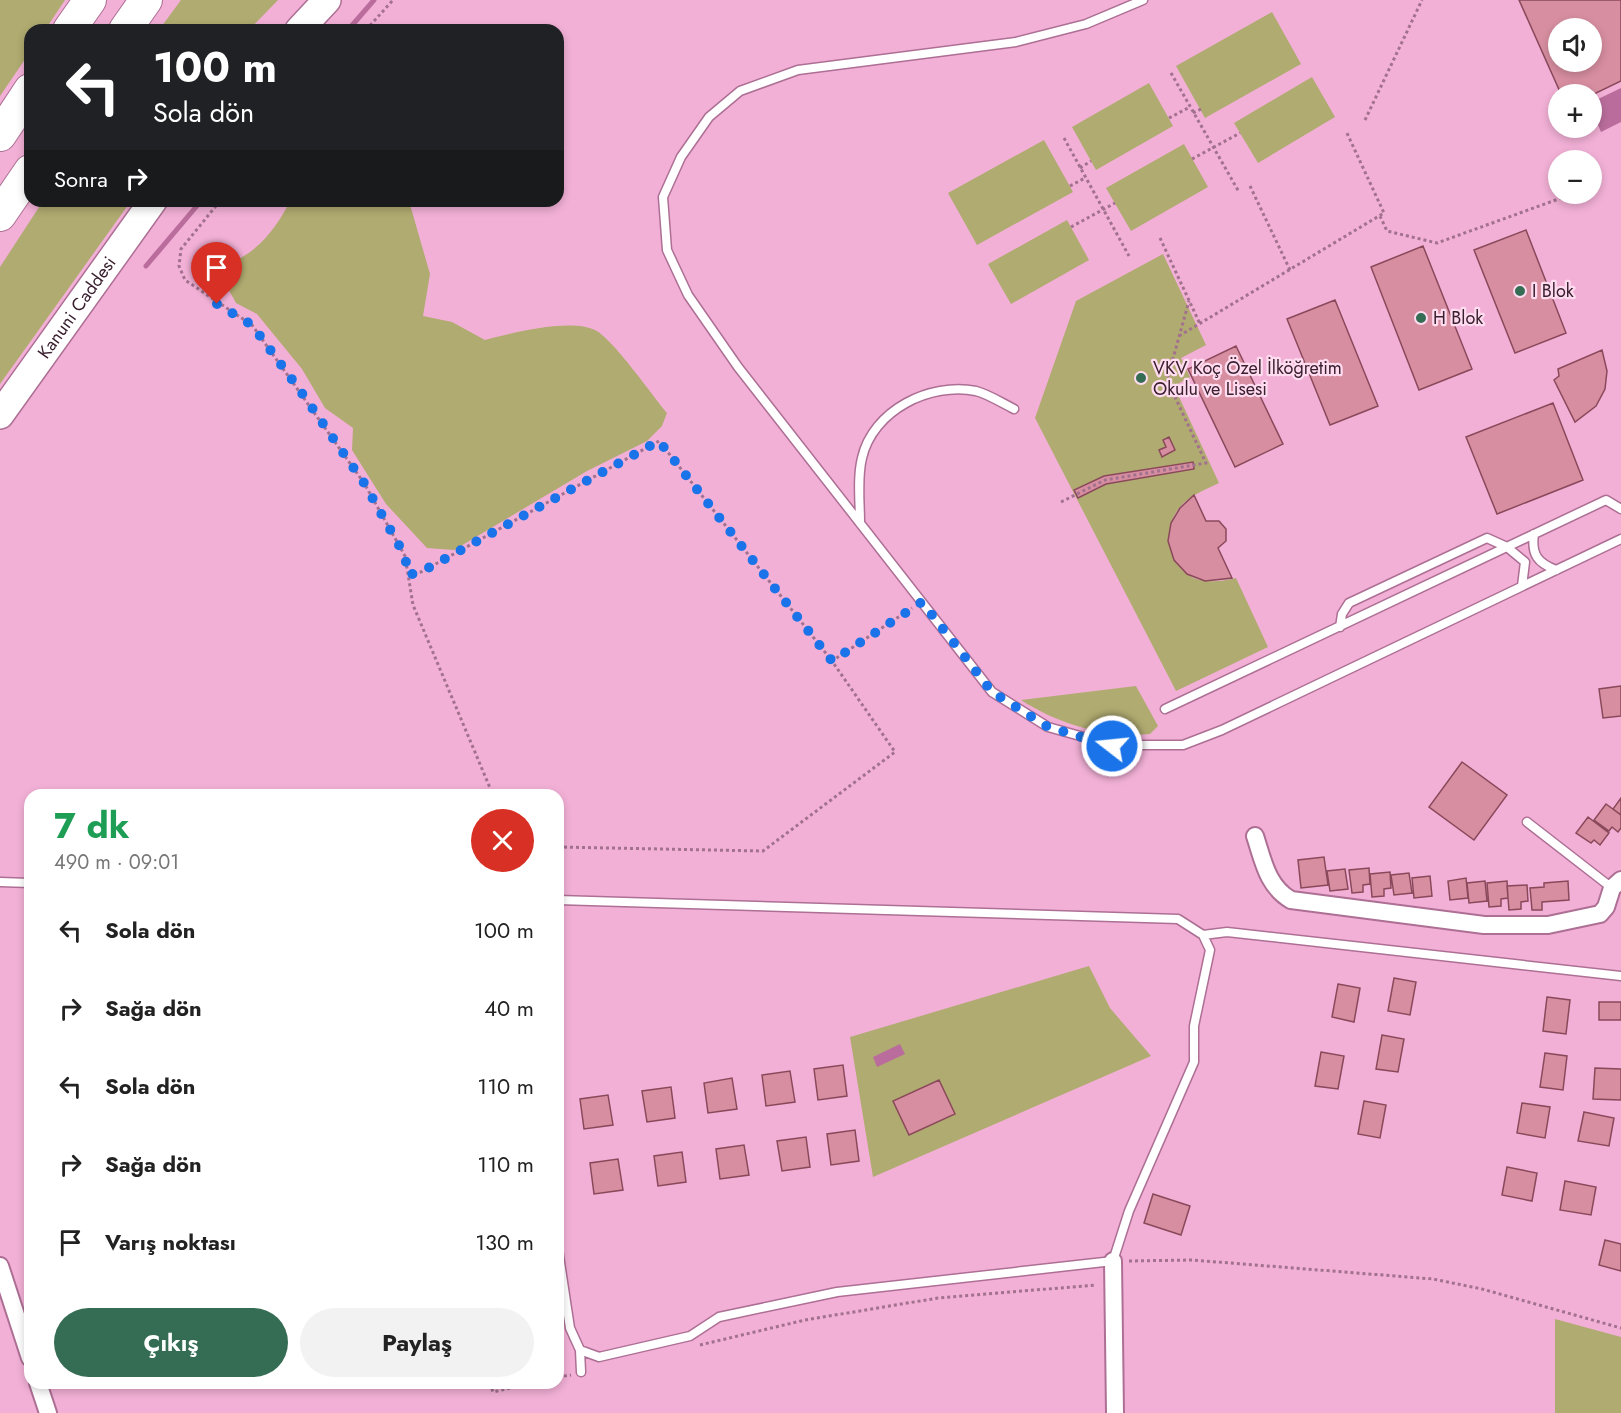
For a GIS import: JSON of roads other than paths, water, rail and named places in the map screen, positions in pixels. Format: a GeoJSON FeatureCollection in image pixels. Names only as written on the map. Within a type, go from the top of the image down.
{"type":"FeatureCollection","features":[{"type":"Feature","properties":{"kind":"highway"},"geometry":{"type":"LineString","coordinates":[[73,24],[90,0]]}},
{"type":"Feature","properties":{"kind":"highway"},"geometry":{"type":"LineString","coordinates":[[129,24],[146,0]]}},
{"type":"Feature","properties":{"kind":"highway"},"geometry":{"type":"LineString","coordinates":[[0,135],[24,99]]}},
{"type":"Feature","properties":{"kind":"highway"},"geometry":{"type":"LineString","coordinates":[[0,215],[24,180]]}},
{"type":"Feature","properties":{"kind":"main road"},"geometry":{"type":"LineString","coordinates":[[305,24],[327,0]]}},
{"type":"Feature","properties":{"kind":"main road","name":"Kanuni Caddesi"},"geometry":{"type":"LineString","coordinates":[[0,415],[149,207]]}},
{"type":"Feature","properties":{"kind":"street"},"geometry":{"type":"LineString","coordinates":[[1255,836],[1271,881],[1282,895],[1300,903],[1484,925],[1548,925],[1600,914],[1618,887]]}},
{"type":"Feature","properties":{"kind":"street"},"geometry":{"type":"LineString","coordinates":[[1113,1261],[1115,1413]]}},
{"type":"Feature","properties":{"kind":"street"},"geometry":{"type":"LineString","coordinates":[[0,1266],[24,1340]]}},
{"type":"Feature","properties":{"kind":"street"},"geometry":{"type":"LineString","coordinates":[[40,1389],[48,1413]]}},
{"type":"Feature","properties":{"kind":"lane"},"geometry":{"type":"LineString","coordinates":[[1143,0],[1086,24],[1016,42],[798,70],[740,91],[709,117],[681,157],[663,197],[667,250],[688,295],[738,367],[992,692],[1048,727],[1112,746],[1183,745],[1229,727],[1621,539]]}},
{"type":"Feature","properties":{"kind":"lane"},"geometry":{"type":"LineString","coordinates":[[860,523],[862,458],[879,425],[897,409],[918,396],[942,390],[977,391],[1014,408]]}},
{"type":"Feature","properties":{"kind":"lane"},"geometry":{"type":"LineString","coordinates":[[1165,710],[1606,500],[1621,508]]}},
{"type":"Feature","properties":{"kind":"lane"},"geometry":{"type":"LineString","coordinates":[[1534,534],[1532,548],[1536,558],[1543,565],[1556,570]]}},
{"type":"Feature","properties":{"kind":"lane"},"geometry":{"type":"LineString","coordinates":[[1340,627],[1342,614],[1349,603],[1487,538],[1507,547],[1525,562],[1522,586]]}},
{"type":"Feature","properties":{"kind":"lane"},"geometry":{"type":"LineString","coordinates":[[1527,822],[1618,887]]}},
{"type":"Feature","properties":{"kind":"lane"},"geometry":{"type":"LineString","coordinates":[[0,882],[24,883]]}},
{"type":"Feature","properties":{"kind":"lane"},"geometry":{"type":"LineString","coordinates":[[564,900],[1178,919],[1203,935],[1210,950],[1194,1026],[1194,1062],[1129,1211],[1113,1261],[837,1292],[719,1317],[690,1336],[599,1356],[580,1350]]}},
{"type":"Feature","properties":{"kind":"lane"},"geometry":{"type":"LineString","coordinates":[[1203,935],[1227,932],[1621,976]]}},
{"type":"Feature","properties":{"kind":"lane"},"geometry":{"type":"LineString","coordinates":[[564,1288],[570,1328],[580,1350],[581,1372]]}},
{"type":"Feature","properties":{"kind":"waterway"},"geometry":{"type":"LineString","coordinates":[[353,24],[374,0]]}},
{"type":"Feature","properties":{"kind":"waterway"},"geometry":{"type":"LineString","coordinates":[[146,266],[196,207]]}},
{"type":"Feature","properties":{"kind":"place","name":"I Blok"},"geometry":{"type":"Point","coordinates":[1520,291]}},
{"type":"Feature","properties":{"kind":"place","name":"H Blok"},"geometry":{"type":"Point","coordinates":[1421,318]}},
{"type":"Feature","properties":{"kind":"place","name":"VKV Koç Özel İlköğretim Okulu ve Lisesi"},"geometry":{"type":"Point","coordinates":[1141,378]}}]}
